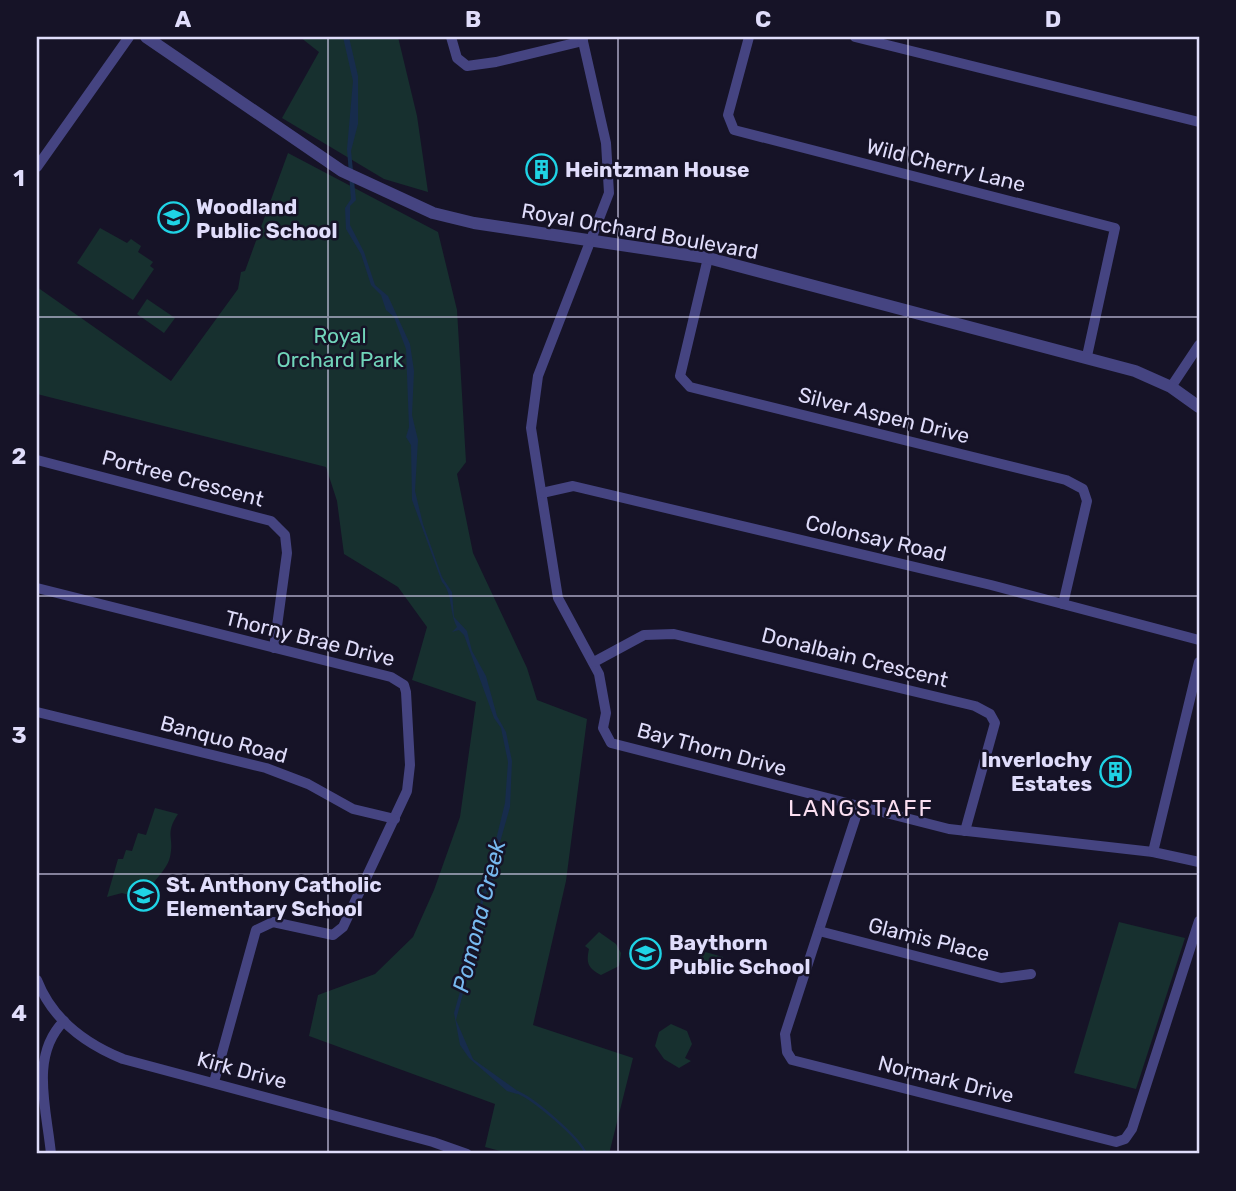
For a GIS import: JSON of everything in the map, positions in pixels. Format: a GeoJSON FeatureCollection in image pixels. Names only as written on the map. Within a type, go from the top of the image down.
{"type":"FeatureCollection","features":[{"type":"Feature","properties":{"kind":"street"},"geometry":{"type":"LineString","coordinates":[[37,167],[129,37]]}},
{"type":"Feature","properties":{"kind":"street","name":"Royal Orchard Boulevard"},"geometry":{"type":"LineString","coordinates":[[146,37],[329,163],[433,213],[474,223],[708,258],[1135,370],[1171,387],[1199,407]]}},
{"type":"Feature","properties":{"kind":"street"},"geometry":{"type":"LineString","coordinates":[[451,37],[457,58],[467,66],[496,62],[583,39]]}},
{"type":"Feature","properties":{"kind":"street","name":"Wild Cherry Lane"},"geometry":{"type":"LineString","coordinates":[[748,37],[728,114],[734,130],[1115,228],[1087,356]]}},
{"type":"Feature","properties":{"kind":"street"},"geometry":{"type":"LineString","coordinates":[[855,37],[1199,122]]}},
{"type":"Feature","properties":{"kind":"street","name":"Bay Thorn Drive"},"geometry":{"type":"LineString","coordinates":[[583,39],[610,170],[609,193],[535,393],[531,428],[558,598],[594,662],[605,697],[604,728],[611,743],[859,807],[965,831],[1153,852],[1199,862]]}},
{"type":"Feature","properties":{"kind":"street","name":"Silver Aspen Drive"},"geometry":{"type":"LineString","coordinates":[[708,258],[680,376],[690,387],[1066,480],[1083,489],[1087,501],[1063,604]]}},
{"type":"Feature","properties":{"kind":"street"},"geometry":{"type":"LineString","coordinates":[[1171,387],[1199,345]]}},
{"type":"Feature","properties":{"kind":"street","name":"Portree Crescent"},"geometry":{"type":"LineString","coordinates":[[37,460],[271,521],[282,530],[287,553],[274,648]]}},
{"type":"Feature","properties":{"kind":"street","name":"Colonsay Road"},"geometry":{"type":"LineString","coordinates":[[542,493],[573,486],[1063,604],[1199,640]]}},
{"type":"Feature","properties":{"kind":"street","name":"Thorny Brae Drive"},"geometry":{"type":"LineString","coordinates":[[37,588],[391,677],[404,685],[410,765],[407,791],[395,818],[338,933],[325,935],[273,922],[256,930],[214,1082]]}},
{"type":"Feature","properties":{"kind":"street","name":"Donalbain Crescent"},"geometry":{"type":"LineString","coordinates":[[594,662],[644,635],[674,634],[975,706],[990,714],[995,723],[965,831]]}},
{"type":"Feature","properties":{"kind":"street"},"geometry":{"type":"LineString","coordinates":[[1153,852],[1199,662]]}},
{"type":"Feature","properties":{"kind":"street","name":"Banquo Road"},"geometry":{"type":"LineString","coordinates":[[37,712],[266,768],[308,783],[353,809],[395,818]]}},
{"type":"Feature","properties":{"kind":"street","name":"Normark Drive"},"geometry":{"type":"LineString","coordinates":[[859,807],[785,1034],[787,1052],[792,1060],[1116,1142],[1125,1139],[1132,1129],[1199,921]]}},
{"type":"Feature","properties":{"kind":"street","name":"Glamis Place"},"geometry":{"type":"LineString","coordinates":[[819,931],[1001,978],[1031,974]]}},
{"type":"Feature","properties":{"kind":"street","name":"Kirk Drive"},"geometry":{"type":"LineString","coordinates":[[37,980],[46,998],[64,1021],[87,1041],[123,1059],[433,1142],[467,1154]]}},
{"type":"Feature","properties":{"kind":"street"},"geometry":{"type":"LineString","coordinates":[[51,1154],[43,1058],[52,1033],[64,1021]]}},
{"type":"Feature","properties":{"kind":"green space"},"geometry":{"type":"Polygon","coordinates":[[[300,37],[398,37],[417,116],[428,192],[384,179],[282,118],[319,52],[300,37]]]}},
{"type":"Feature","properties":{"kind":"green space","name":"Royal Orchard Park"},"geometry":{"type":"Polygon","coordinates":[[[288,153],[438,232],[457,310],[466,462],[457,474],[473,553],[527,668],[537,700],[587,719],[566,881],[533,1025],[633,1058],[609,1154],[512,1154],[485,1147],[495,1104],[309,1036],[318,995],[375,974],[413,937],[434,890],[460,817],[476,702],[412,680],[427,627],[398,587],[344,554],[337,501],[326,467],[37,394],[37,287],[171,381],[238,289],[241,272],[245,271],[288,153]]]}},
{"type":"Feature","properties":{"kind":"green space"},"geometry":{"type":"Polygon","coordinates":[[[100,228],[127,243],[131,239],[141,246],[138,252],[153,262],[150,266],[154,269],[133,300],[77,263],[100,228]]]}},
{"type":"Feature","properties":{"kind":"green space"},"geometry":{"type":"Polygon","coordinates":[[[147,299],[175,318],[164,333],[137,314],[147,299]]]}},
{"type":"Feature","properties":{"kind":"green space"},"geometry":{"type":"Polygon","coordinates":[[[155,808],[178,814],[172,827],[168,863],[145,900],[122,893],[107,897],[118,859],[123,859],[126,850],[132,851],[138,833],[146,835],[155,808]]]}},
{"type":"Feature","properties":{"kind":"green space"},"geometry":{"type":"Polygon","coordinates":[[[1119,922],[1185,938],[1136,1089],[1074,1073],[1119,922]]]}},
{"type":"Feature","properties":{"kind":"green space"},"geometry":{"type":"Polygon","coordinates":[[[599,932],[616,944],[621,953],[619,966],[601,975],[589,965],[589,949],[585,946],[599,932]]]}},
{"type":"Feature","properties":{"kind":"green space"},"geometry":{"type":"Polygon","coordinates":[[[702,951],[723,957],[719,971],[698,965],[702,951]]]}},
{"type":"Feature","properties":{"kind":"green space"},"geometry":{"type":"Polygon","coordinates":[[[671,1024],[687,1031],[692,1044],[685,1058],[691,1061],[679,1068],[664,1059],[655,1046],[659,1032],[671,1024]]]}},
{"type":"Feature","properties":{"kind":"water"},"geometry":{"type":"Polygon","coordinates":[[[343,37],[349,37],[358,76],[358,124],[351,151],[356,200],[350,206],[350,225],[364,252],[375,285],[388,296],[410,344],[414,371],[412,415],[418,440],[415,491],[423,524],[442,577],[452,592],[454,617],[467,631],[472,651],[486,676],[497,716],[506,732],[512,761],[510,807],[497,853],[493,882],[484,897],[476,939],[467,960],[465,986],[456,1020],[473,1059],[519,1092],[517,1094],[507,1091],[469,1058],[460,1045],[454,1013],[463,981],[463,963],[474,939],[482,894],[490,880],[490,864],[505,803],[508,762],[501,728],[494,718],[464,635],[459,630],[452,632],[457,627],[453,615],[448,592],[442,582],[412,500],[411,445],[406,437],[409,427],[406,349],[394,317],[386,310],[381,295],[371,285],[361,254],[346,229],[345,208],[351,199],[347,149],[353,81],[343,37]]]}},
{"type":"Feature","properties":{"kind":"waterway","name":"Pomona Creek"},"geometry":{"type":"LineString","coordinates":[[517,1092],[556,1120],[586,1154]]}},
{"type":"Feature","properties":{"kind":"place","name":"Heintzman House"},"geometry":{"type":"Point","coordinates":[542,169]}},
{"type":"Feature","properties":{"kind":"place","name":"Woodland Public School"},"geometry":{"type":"Point","coordinates":[173,218]}},
{"type":"Feature","properties":{"kind":"place","name":"Inverlochy Estates"},"geometry":{"type":"Point","coordinates":[1115,771]}},
{"type":"Feature","properties":{"kind":"place","name":"St. Anthony Catholic Elementary School"},"geometry":{"type":"Point","coordinates":[143,896]}},
{"type":"Feature","properties":{"kind":"place","name":"Baythorn Public School"},"geometry":{"type":"Point","coordinates":[646,954]}},
{"type":"Feature","properties":{"kind":"district","name":"LANGSTAFF"},"geometry":{"type":"Point","coordinates":[861,808]}}]}
